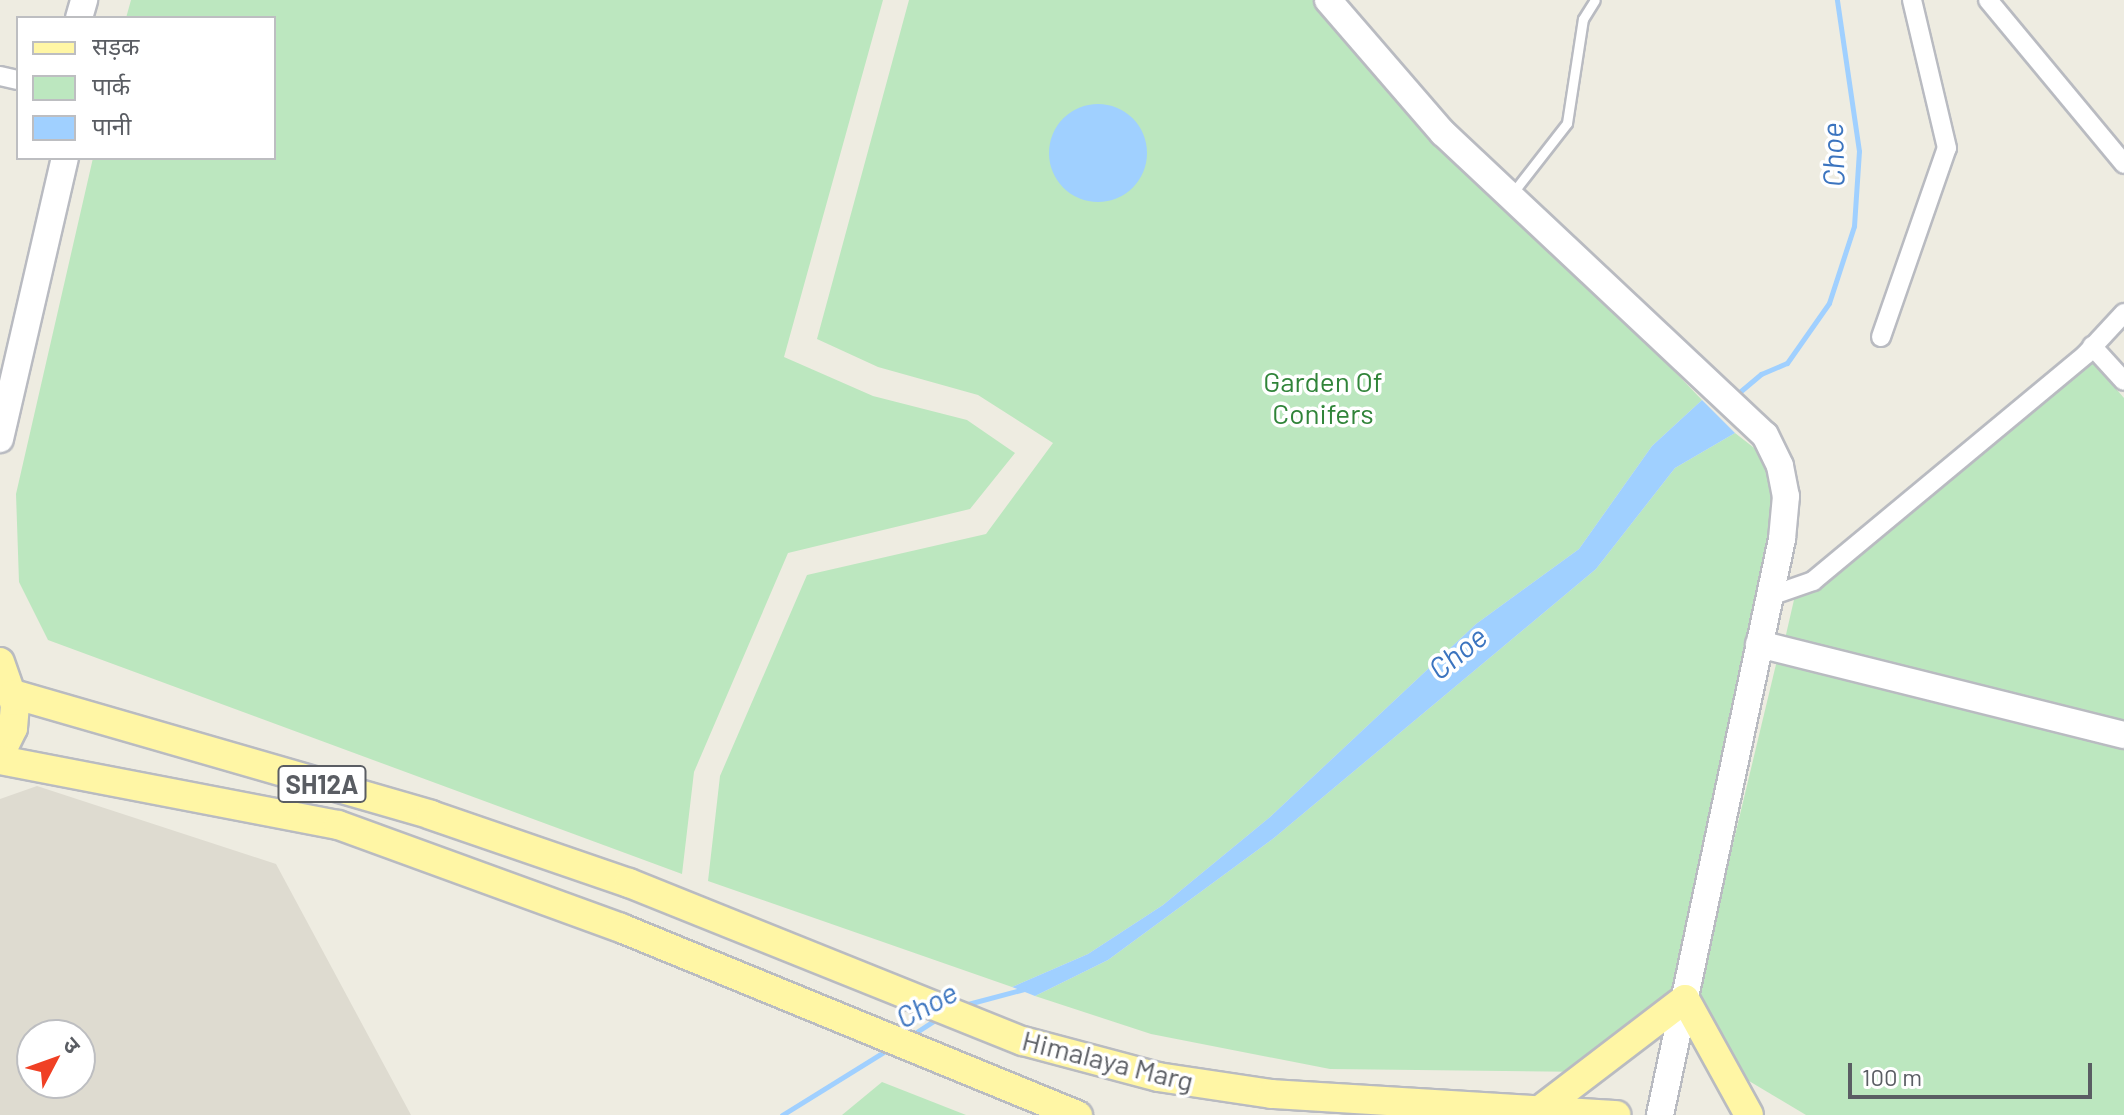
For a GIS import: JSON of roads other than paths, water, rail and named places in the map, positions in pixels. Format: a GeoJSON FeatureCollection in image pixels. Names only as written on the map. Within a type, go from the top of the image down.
{"type":"FeatureCollection","features":[{"type":"Feature","properties":{"kind":"main road","name":"SH12A"},"geometry":{"type":"LineString","coordinates":[[0,662],[13,694],[13,728],[0,758]]}},
{"type":"Feature","properties":{"kind":"main road","name":"Himalaya Marg"},"geometry":{"type":"LineString","coordinates":[[13,694],[431,815],[629,883],[1023,1041],[1158,1077],[1272,1094],[1616,1115]]}},
{"type":"Feature","properties":{"kind":"main road","name":"Himalaya Marg"},"geometry":{"type":"LineString","coordinates":[[0,758],[338,825],[621,928],[816,1011],[1078,1115]]}},
{"type":"Feature","properties":{"kind":"main road"},"geometry":{"type":"LineString","coordinates":[[1541,1109],[1685,999],[1749,1115]]}},
{"type":"Feature","properties":{"kind":"street"},"geometry":{"type":"LineString","coordinates":[[1328,0],[1377,63],[1508,197],[1699,370],[1765,435],[1786,496],[1770,596],[1660,1115]]}},
{"type":"Feature","properties":{"kind":"street"},"geometry":{"type":"LineString","coordinates":[[1881,337],[1947,148],[1912,0]]}},
{"type":"Feature","properties":{"kind":"street"},"geometry":{"type":"LineString","coordinates":[[1988,0],[2124,164]]}},
{"type":"Feature","properties":{"kind":"street"},"geometry":{"type":"LineString","coordinates":[[0,364],[47,160]]}},
{"type":"Feature","properties":{"kind":"street"},"geometry":{"type":"LineString","coordinates":[[0,439],[65,160]]}},
{"type":"Feature","properties":{"kind":"street"},"geometry":{"type":"LineString","coordinates":[[1770,596],[1813,581],[2092,346],[2124,313]]}},
{"type":"Feature","properties":{"kind":"street"},"geometry":{"type":"LineString","coordinates":[[2092,346],[2124,381]]}},
{"type":"Feature","properties":{"kind":"street"},"geometry":{"type":"LineString","coordinates":[[1759,644],[2124,735]]}},
{"type":"Feature","properties":{"kind":"lane"},"geometry":{"type":"LineString","coordinates":[[1508,197],[1567,123],[1583,19],[1595,0]]}},
{"type":"Feature","properties":{"kind":"water"},"geometry":{"type":"Polygon","coordinates":[[[1098,104],[1117,108],[1132,119],[1143,134],[1147,153],[1143,172],[1132,187],[1117,198],[1098,202],[1079,198],[1064,187],[1053,172],[1049,153],[1053,134],[1064,119],[1079,108],[1098,104]]]}},
{"type":"Feature","properties":{"kind":"water"},"geometry":{"type":"Polygon","coordinates":[[[1702,400],[1735,433],[1675,468],[1596,569],[1274,838],[1108,960],[1035,996],[1012,987],[1088,954],[1163,905],[1270,817],[1476,624],[1579,549],[1652,446],[1702,400]]]}},
{"type":"Feature","properties":{"kind":"waterway","name":"Choe"},"geometry":{"type":"LineString","coordinates":[[1736,395],[1761,374],[1787,363],[1829,303],[1854,226],[1859,151],[1837,0]]}},
{"type":"Feature","properties":{"kind":"waterway","name":"Choe"},"geometry":{"type":"LineString","coordinates":[[964,1005],[1024,989]]}},
{"type":"Feature","properties":{"kind":"waterway","name":"Choe"},"geometry":{"type":"LineString","coordinates":[[912,1035],[937,1019]]}},
{"type":"Feature","properties":{"kind":"waterway","name":"Choe"},"geometry":{"type":"LineString","coordinates":[[782,1115],[890,1048]]}},
{"type":"Feature","properties":{"kind":"park label","name":"Garden Of Conifers"},"geometry":{"type":"Point","coordinates":[1323,397]}}]}
